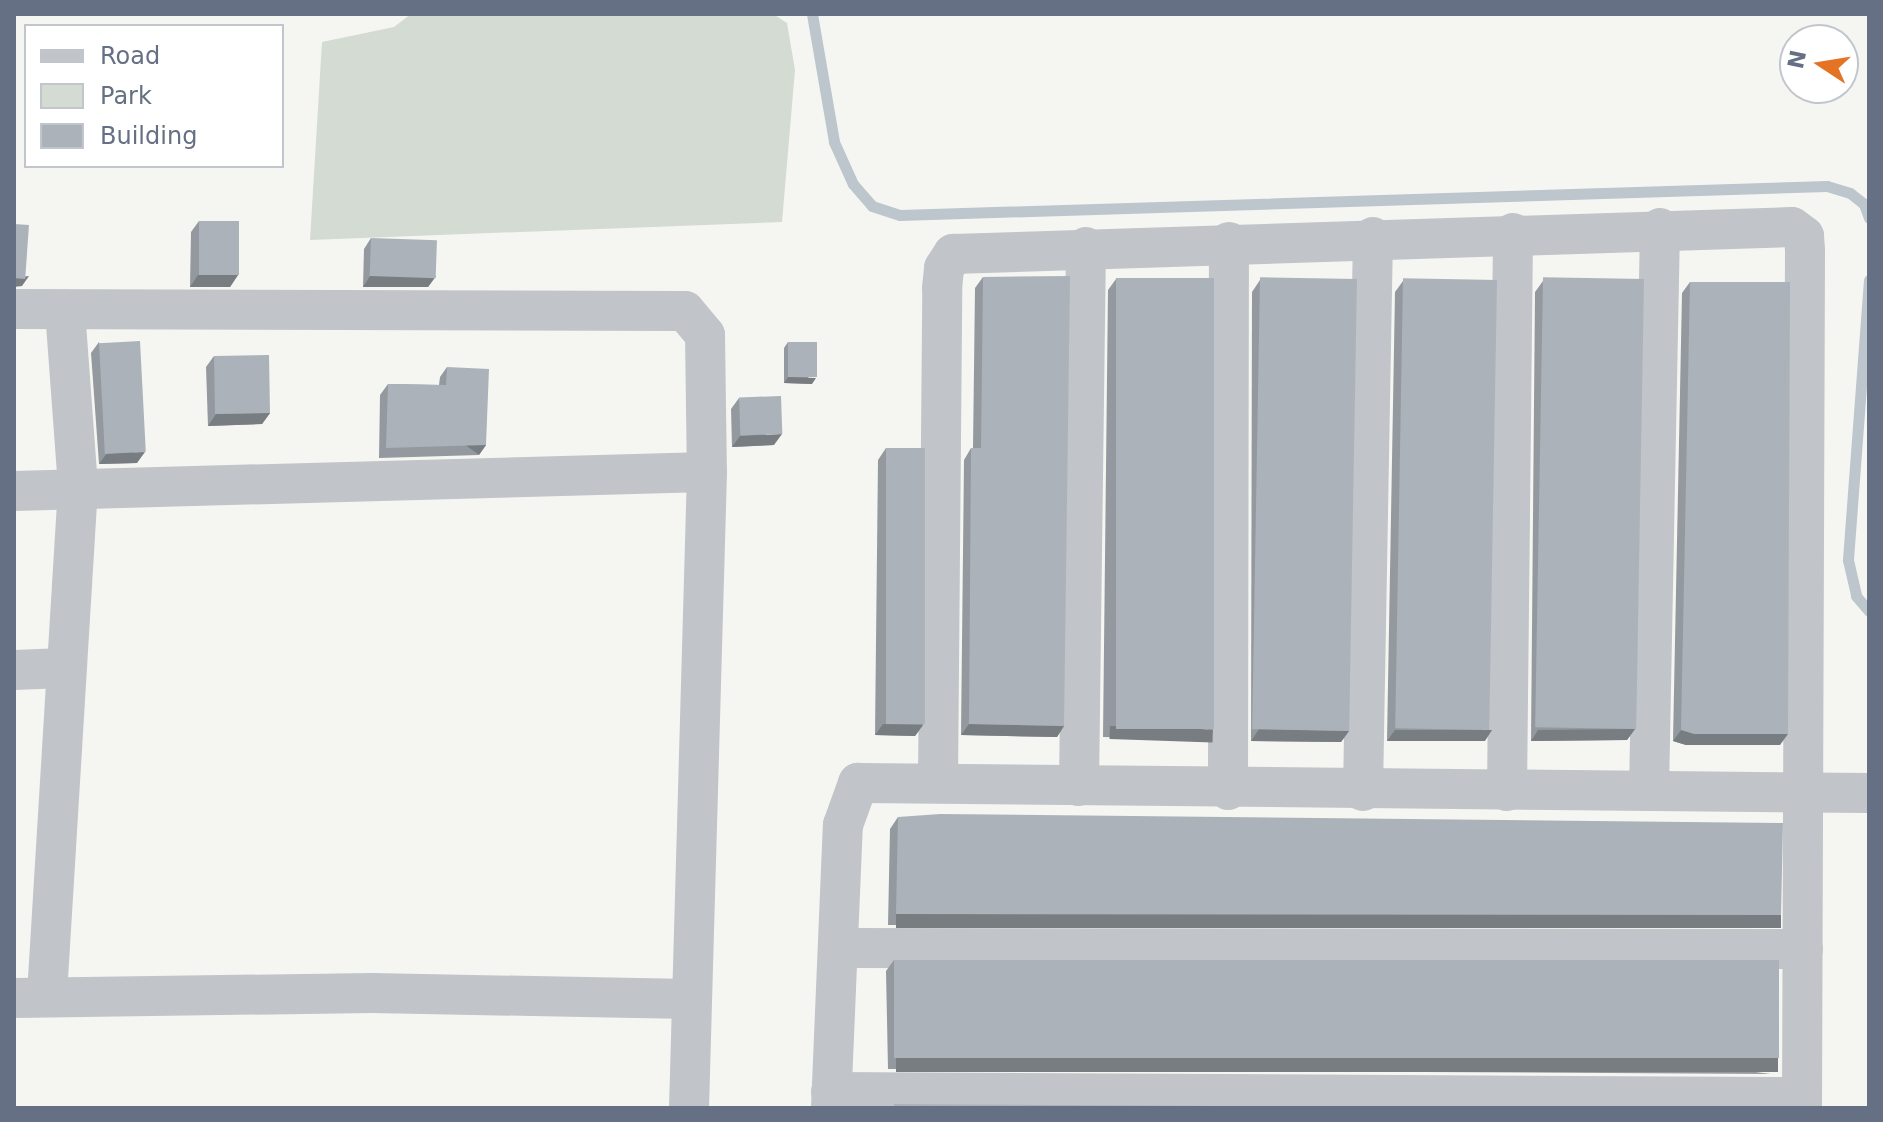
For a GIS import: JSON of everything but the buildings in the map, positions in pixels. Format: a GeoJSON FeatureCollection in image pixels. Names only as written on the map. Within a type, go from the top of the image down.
{"type":"FeatureCollection","features":[{"type":"Feature","properties":{"kind":"street"},"geometry":{"type":"LineString","coordinates":[[938,781],[944,268],[953,254],[966,251],[1777,225],[1804,236],[1804,792],[1802,1102],[831,1100],[843,825],[858,783],[938,781],[1228,790],[1649,791],[1804,792],[1869,793]]}},
{"type":"Feature","properties":{"kind":"street"},"geometry":{"type":"LineString","coordinates":[[1649,791],[1660,228]]}},
{"type":"Feature","properties":{"kind":"street"},"geometry":{"type":"LineString","coordinates":[[1507,791],[1513,233]]}},
{"type":"Feature","properties":{"kind":"street"},"geometry":{"type":"LineString","coordinates":[[1363,791],[1373,237]]}},
{"type":"Feature","properties":{"kind":"street"},"geometry":{"type":"LineString","coordinates":[[1228,790],[1229,242]]}},
{"type":"Feature","properties":{"kind":"street"},"geometry":{"type":"LineString","coordinates":[[1079,786],[1086,247]]}},
{"type":"Feature","properties":{"kind":"street"},"geometry":{"type":"LineString","coordinates":[[14,309],[685,311],[705,335],[707,472],[689,1108]]}},
{"type":"Feature","properties":{"kind":"street"},"geometry":{"type":"LineString","coordinates":[[65,309],[78,487],[65,668],[31,997],[372,993],[690,999]]}},
{"type":"Feature","properties":{"kind":"street"},"geometry":{"type":"LineString","coordinates":[[14,491],[707,472]]}},
{"type":"Feature","properties":{"kind":"street"},"geometry":{"type":"LineString","coordinates":[[14,670],[65,668]]}},
{"type":"Feature","properties":{"kind":"street"},"geometry":{"type":"LineString","coordinates":[[838,948],[1803,949]]}},
{"type":"Feature","properties":{"kind":"green space"},"geometry":{"type":"Polygon","coordinates":[[[411,14],[773,14],[787,23],[795,70],[782,222],[310,240],[322,42],[394,27],[411,14]]]}},
{"type":"Feature","properties":{"kind":"waterway"},"geometry":{"type":"LineString","coordinates":[[812,14],[834,142],[853,184],[872,206],[900,215],[1827,186],[1850,193],[1864,204],[1869,218]]}},
{"type":"Feature","properties":{"kind":"waterway"},"geometry":{"type":"LineString","coordinates":[[1869,280],[1848,560],[1856,596],[1869,611]]}}]}
